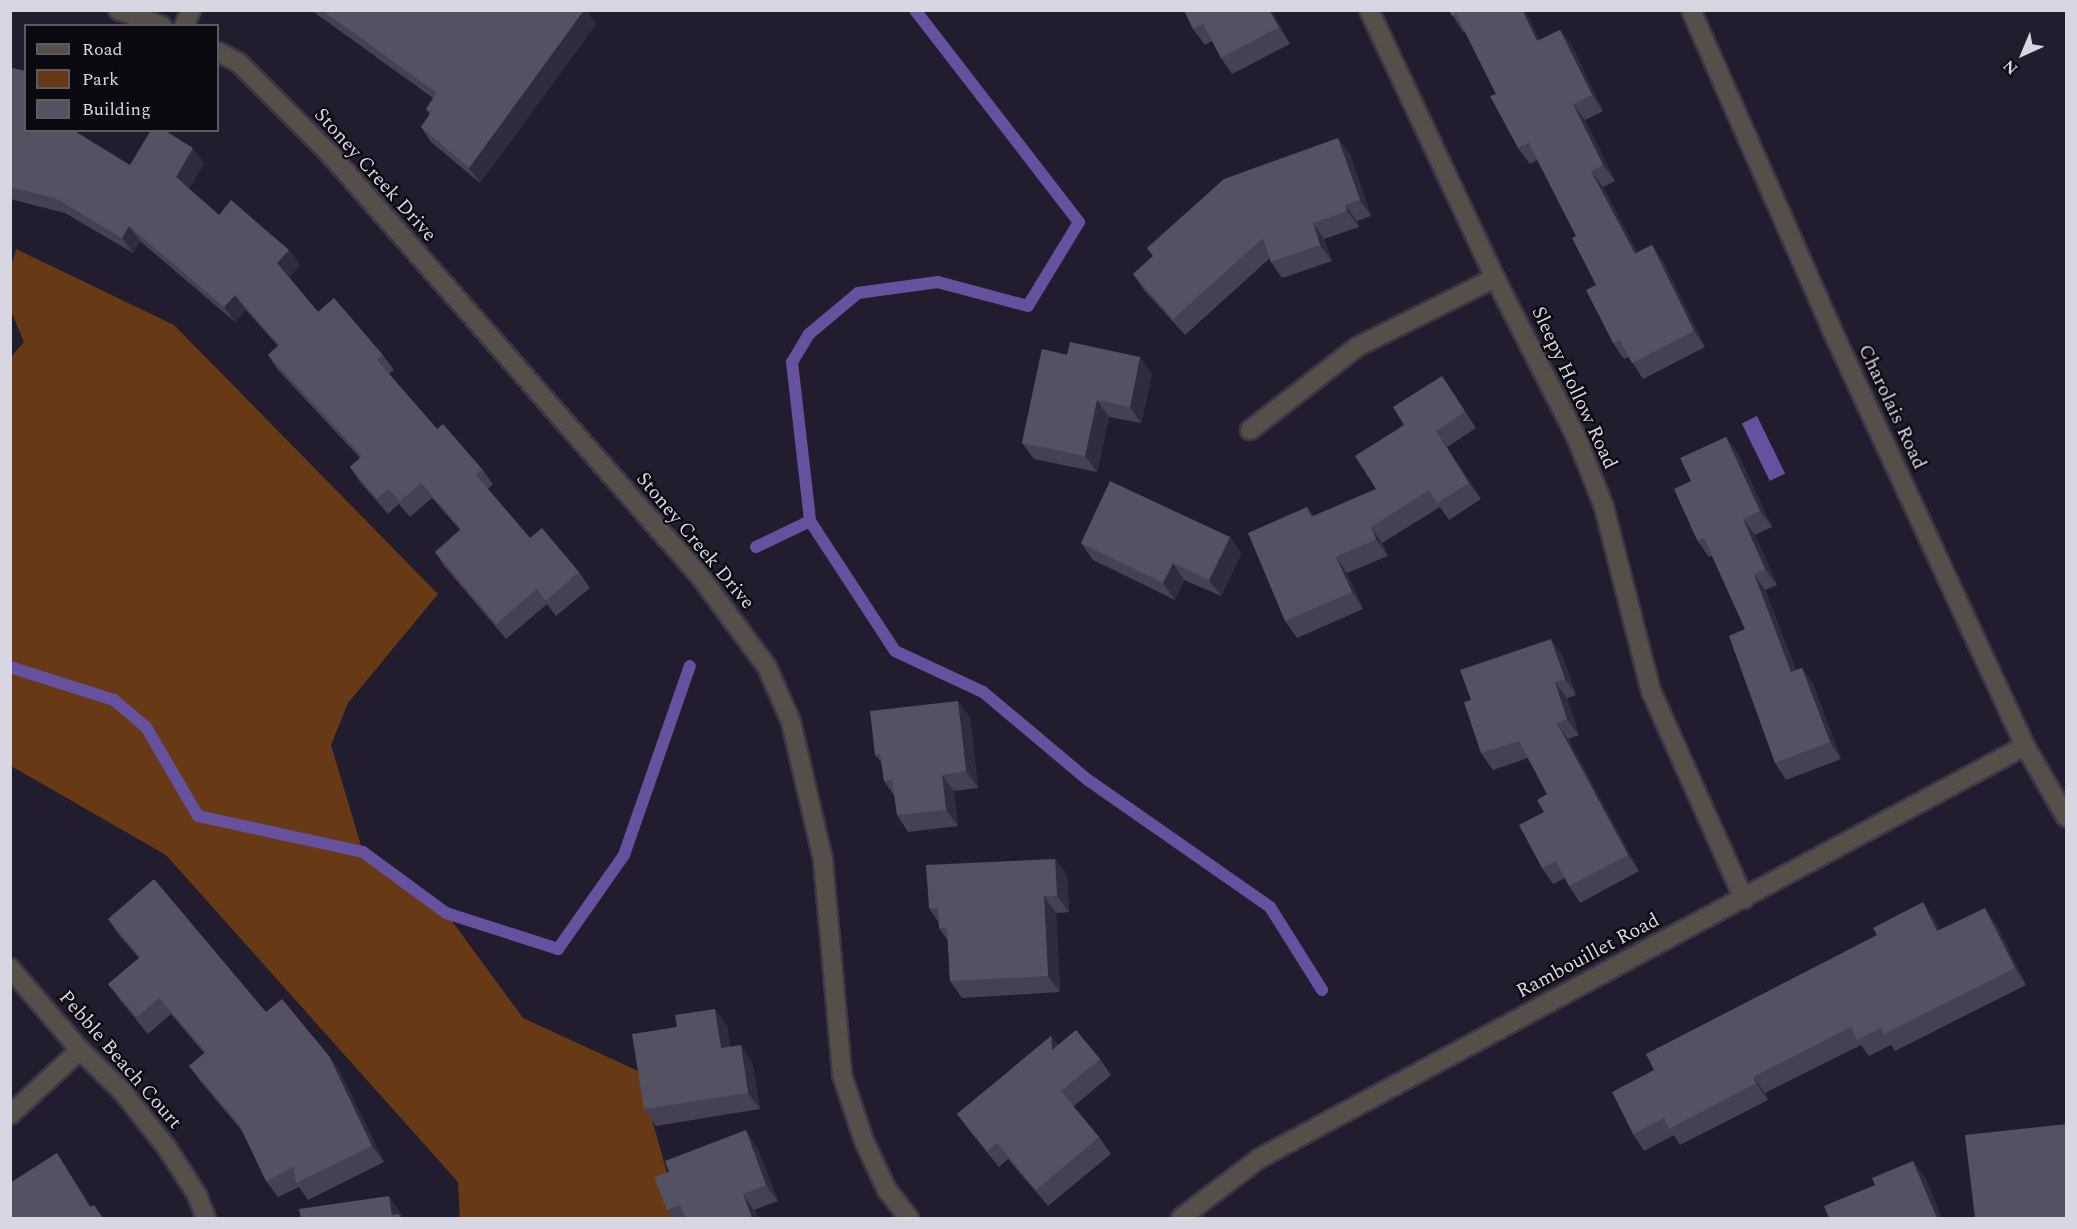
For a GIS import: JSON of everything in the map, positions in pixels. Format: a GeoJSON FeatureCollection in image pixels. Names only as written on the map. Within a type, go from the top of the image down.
{"type":"FeatureCollection","features":[{"type":"Feature","properties":{"kind":"street"},"geometry":{"type":"LineString","coordinates":[[118,10],[156,24]]}},
{"type":"Feature","properties":{"kind":"street"},"geometry":{"type":"LineString","coordinates":[[185,24],[191,10]]}},
{"type":"Feature","properties":{"kind":"street","name":"Sleepy Hollow Road"},"geometry":{"type":"LineString","coordinates":[[1369,10],[1495,278],[1575,434],[1604,507],[1651,691],[1744,899]]}},
{"type":"Feature","properties":{"kind":"street","name":"Charolais Road"},"geometry":{"type":"LineString","coordinates":[[1690,10],[1831,328],[2025,746],[2067,817]]}},
{"type":"Feature","properties":{"kind":"street","name":"Stoney Creek Drive"},"geometry":{"type":"LineString","coordinates":[[219,53],[237,62],[329,153],[699,575],[767,667],[791,722],[823,860],[842,1075],[864,1141],[888,1190],[909,1218]]}},
{"type":"Feature","properties":{"kind":"street"},"geometry":{"type":"LineString","coordinates":[[1250,430],[1357,347],[1495,278]]}},
{"type":"Feature","properties":{"kind":"street","name":"Rambouillet Road"},"geometry":{"type":"LineString","coordinates":[[1181,1218],[1260,1158],[2025,746]]}},
{"type":"Feature","properties":{"kind":"street","name":"Pebble Beach Court"},"geometry":{"type":"LineString","coordinates":[[10,968],[80,1050],[122,1090],[167,1148],[197,1195],[206,1218]]}},
{"type":"Feature","properties":{"kind":"street"},"geometry":{"type":"LineString","coordinates":[[10,1115],[80,1050]]}},
{"type":"Feature","properties":{"kind":"green space"},"geometry":{"type":"Polygon","coordinates":[[[16,249],[174,325],[438,594],[348,703],[331,745],[363,852],[446,913],[523,1018],[638,1071],[680,1218],[460,1218],[458,1182],[166,855],[11,766],[10,358],[24,342],[11,311],[11,266],[16,249]]]}},
{"type":"Feature","properties":{"kind":"shaded area"},"geometry":{"type":"Polygon","coordinates":[[[1757,416],[1785,474],[1770,481],[1742,423],[1757,416]]]}},
{"type":"Feature","properties":{"kind":"building"},"geometry":{"type":"Polygon","coordinates":[[[322,10],[584,10],[469,168],[421,127],[431,112],[426,109],[437,93],[322,10]]]}},
{"type":"Feature","properties":{"kind":"building"},"geometry":{"type":"Polygon","coordinates":[[[1184,10],[1269,10],[1279,27],[1221,58],[1203,24],[1193,29],[1184,10]]]}},
{"type":"Feature","properties":{"kind":"building"},"geometry":{"type":"Polygon","coordinates":[[[1449,10],[1522,10],[1537,41],[1560,30],[1592,95],[1573,104],[1603,165],[1591,171],[1635,254],[1652,245],[1694,331],[1632,363],[1620,340],[1613,343],[1586,290],[1596,285],[1572,238],[1576,236],[1529,143],[1518,148],[1490,96],[1496,94],[1456,14],[1452,16],[1449,10]]]}},
{"type":"Feature","properties":{"kind":"building"},"geometry":{"type":"Polygon","coordinates":[[[12,68],[24,71],[24,132],[76,132],[130,165],[150,132],[167,132],[193,148],[176,177],[219,215],[231,200],[289,250],[277,263],[318,312],[334,298],[383,355],[377,360],[437,429],[443,424],[482,469],[476,475],[530,538],[542,528],[579,572],[546,601],[537,589],[496,624],[435,552],[461,529],[421,483],[400,501],[388,489],[377,499],[350,467],[362,456],[268,355],[279,345],[235,295],[224,307],[129,226],[122,238],[55,198],[10,187],[10,72],[12,68]]]}},
{"type":"Feature","properties":{"kind":"building"},"geometry":{"type":"Polygon","coordinates":[[[1338,138],[1360,200],[1345,205],[1347,211],[1313,223],[1320,245],[1271,262],[1263,238],[1173,319],[1133,274],[1153,256],[1147,248],[1224,179],[1338,138]]]}},
{"type":"Feature","properties":{"kind":"building"},"geometry":{"type":"Polygon","coordinates":[[[1070,342],[1140,357],[1130,407],[1097,400],[1085,456],[1022,443],[1042,349],[1067,355],[1070,342]]]}},
{"type":"Feature","properties":{"kind":"building"},"geometry":{"type":"Polygon","coordinates":[[[1442,376],[1465,412],[1436,431],[1469,483],[1437,503],[1429,490],[1371,527],[1376,539],[1336,557],[1352,592],[1285,621],[1248,533],[1307,507],[1311,517],[1376,489],[1355,456],[1404,425],[1393,407],[1442,376]]]}},
{"type":"Feature","properties":{"kind":"building"},"geometry":{"type":"Polygon","coordinates":[[[1726,437],[1760,511],[1743,519],[1765,569],[1754,574],[1791,672],[1802,668],[1830,742],[1775,763],[1729,636],[1745,629],[1704,538],[1697,540],[1674,489],[1691,481],[1680,458],[1726,437]]]}},
{"type":"Feature","properties":{"kind":"building"},"geometry":{"type":"Polygon","coordinates":[[[1110,481],[1230,537],[1209,580],[1173,563],[1163,583],[1081,543],[1110,481]]]}},
{"type":"Feature","properties":{"kind":"building"},"geometry":{"type":"Polygon","coordinates":[[[1551,639],[1565,679],[1555,682],[1567,719],[1557,723],[1628,855],[1569,886],[1556,861],[1542,868],[1519,825],[1544,812],[1537,800],[1547,794],[1519,741],[1481,753],[1464,702],[1471,700],[1460,670],[1551,639]]]}},
{"type":"Feature","properties":{"kind":"building"},"geometry":{"type":"Polygon","coordinates":[[[958,701],[966,771],[942,775],[946,810],[897,815],[892,780],[884,781],[880,754],[875,755],[870,711],[958,701]]]}},
{"type":"Feature","properties":{"kind":"building"},"geometry":{"type":"Polygon","coordinates":[[[1055,859],[1057,896],[1044,896],[1048,976],[950,981],[947,928],[939,928],[938,908],[929,908],[926,865],[1055,859]]]}},
{"type":"Feature","properties":{"kind":"building"},"geometry":{"type":"Polygon","coordinates":[[[154,879],[266,1012],[282,999],[329,1056],[372,1146],[296,1183],[294,1167],[266,1181],[239,1124],[189,1066],[206,1052],[159,998],[137,1017],[108,984],[140,957],[108,919],[154,879]]]}},
{"type":"Feature","properties":{"kind":"building"},"geometry":{"type":"Polygon","coordinates":[[[1923,902],[1937,931],[1985,908],[2015,968],[1884,1034],[1881,1028],[1857,1040],[1851,1027],[1753,1077],[1756,1083],[1669,1129],[1664,1118],[1633,1134],[1612,1092],[1654,1070],[1646,1054],[1877,935],[1873,928],[1923,902]]]}},
{"type":"Feature","properties":{"kind":"building"},"geometry":{"type":"Polygon","coordinates":[[[715,1009],[721,1048],[741,1045],[748,1093],[644,1109],[632,1034],[677,1027],[675,1015],[715,1009]]]}},
{"type":"Feature","properties":{"kind":"building"},"geometry":{"type":"Polygon","coordinates":[[[1076,1030],[1100,1059],[1061,1091],[1099,1137],[1036,1190],[997,1143],[987,1151],[957,1114],[1051,1036],[1052,1050],[1076,1030]]]}},
{"type":"Feature","properties":{"kind":"building"},"geometry":{"type":"Polygon","coordinates":[[[2067,1124],[2067,1218],[1975,1218],[1965,1135],[2067,1124]]]}},
{"type":"Feature","properties":{"kind":"building"},"geometry":{"type":"Polygon","coordinates":[[[746,1130],[766,1185],[743,1194],[752,1218],[686,1218],[680,1205],[667,1210],[654,1177],[669,1172],[665,1161],[746,1130]]]}},
{"type":"Feature","properties":{"kind":"building"},"geometry":{"type":"Polygon","coordinates":[[[57,1153],[90,1207],[94,1205],[103,1218],[10,1218],[10,1183],[57,1153]]]}},
{"type":"Feature","properties":{"kind":"building"},"geometry":{"type":"Polygon","coordinates":[[[1913,1161],[1937,1218],[1829,1218],[1824,1206],[1875,1185],[1872,1178],[1913,1161]]]}},
{"type":"Feature","properties":{"kind":"building"},"geometry":{"type":"Polygon","coordinates":[[[389,1196],[392,1215],[399,1214],[400,1218],[301,1218],[299,1209],[389,1196]]]}},
{"type":"Feature","properties":{"kind":"waterway"},"geometry":{"type":"LineString","coordinates":[[915,10],[1079,222],[1028,306],[938,282],[858,293],[809,334],[792,362],[810,521],[895,651],[983,692],[1088,780],[1270,907],[1322,990]]}},
{"type":"Feature","properties":{"kind":"waterway"},"geometry":{"type":"LineString","coordinates":[[756,547],[810,521]]}},
{"type":"Feature","properties":{"kind":"waterway"},"geometry":{"type":"LineString","coordinates":[[10,667],[114,700],[146,727],[198,816],[363,852],[446,913],[558,949],[624,855],[690,666]]}}]}
